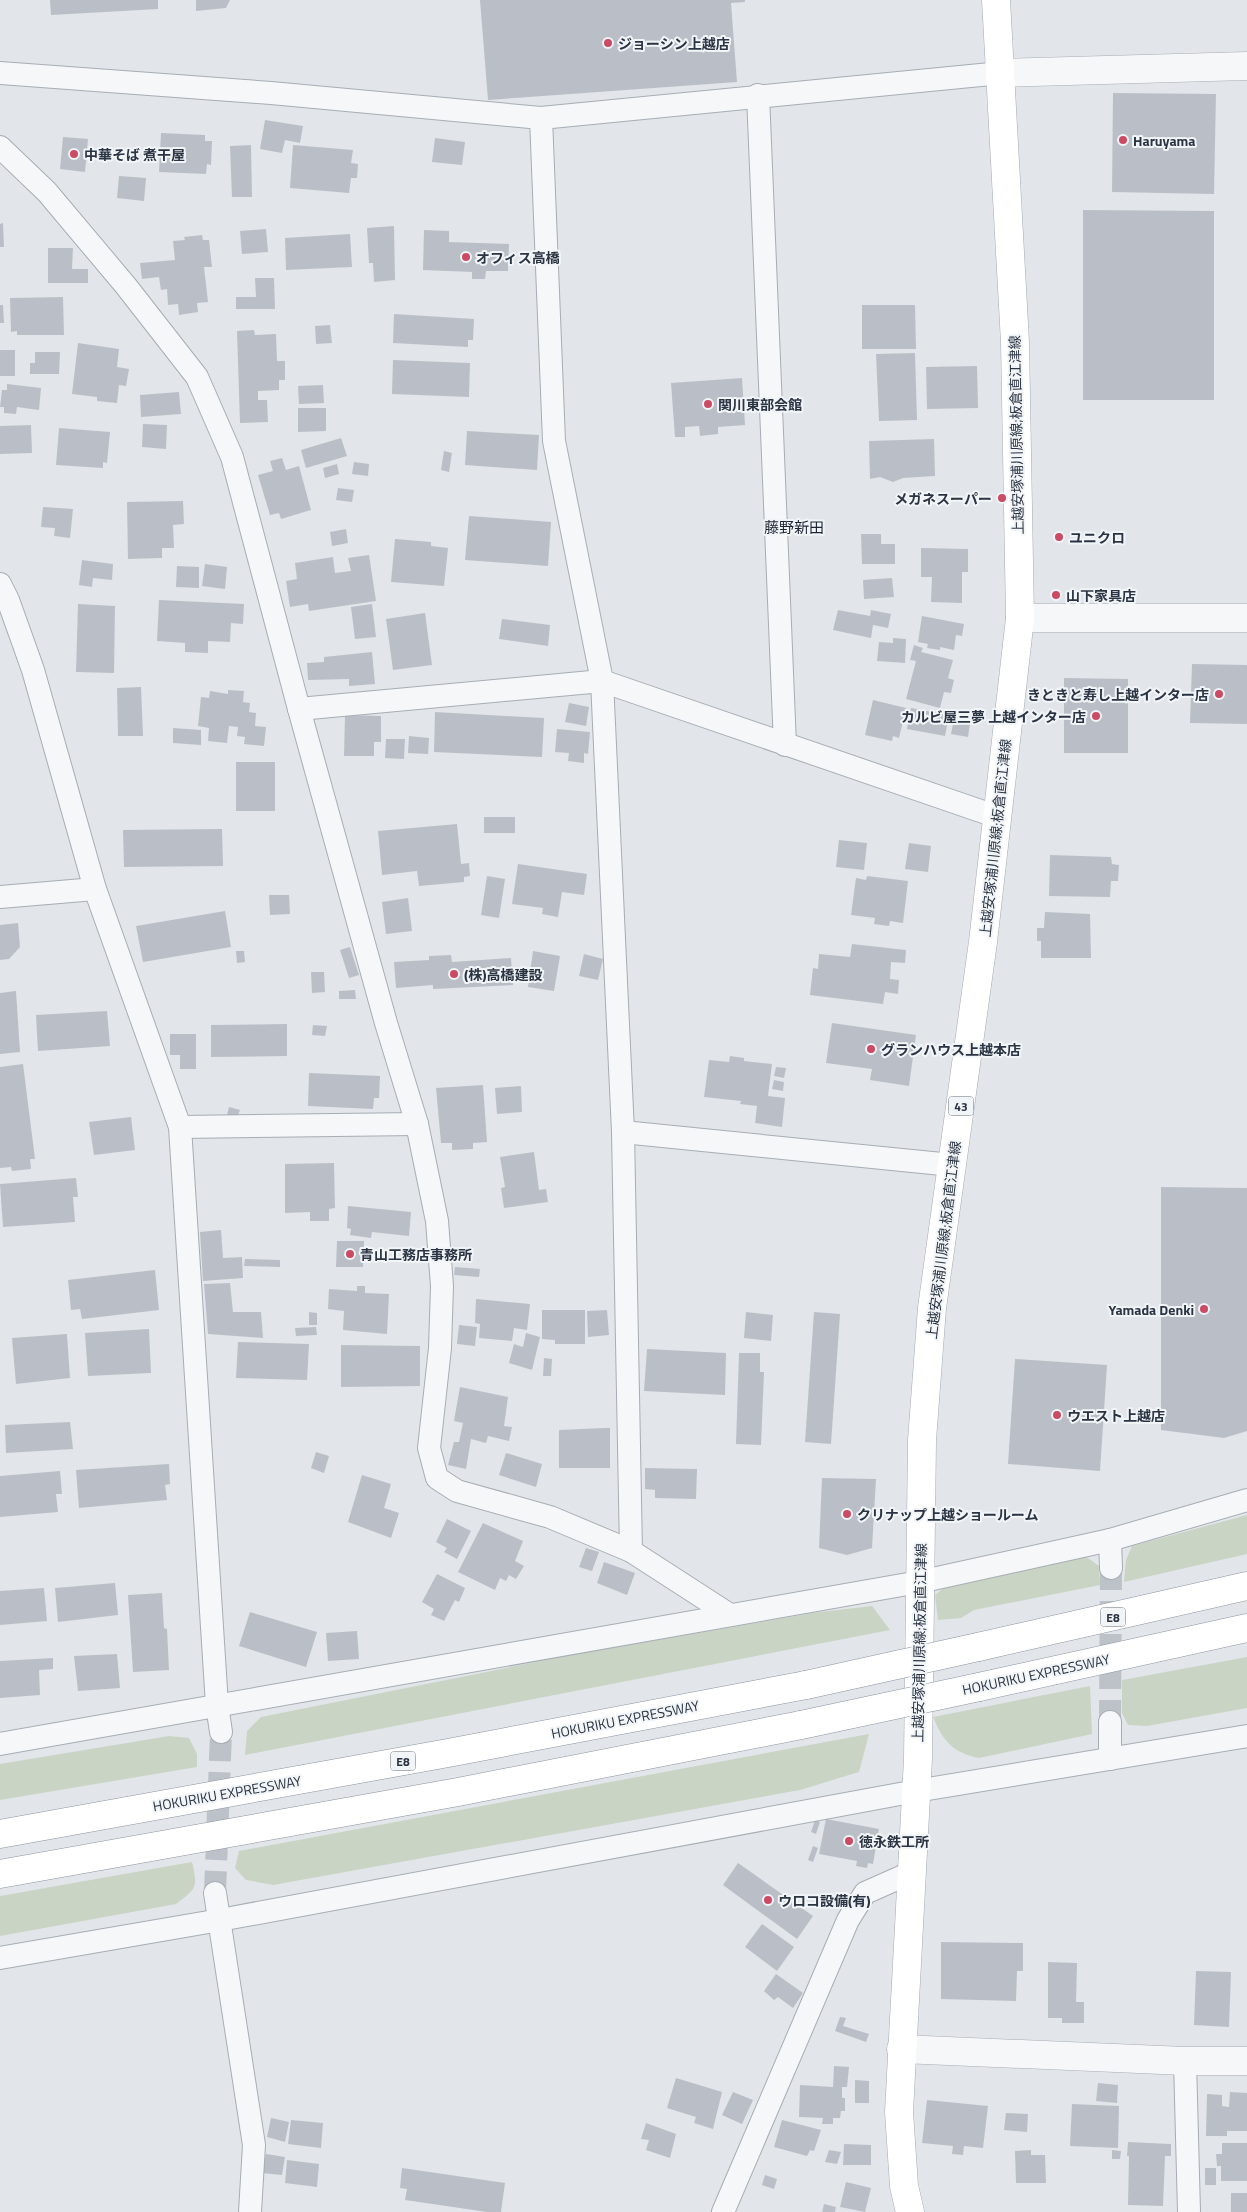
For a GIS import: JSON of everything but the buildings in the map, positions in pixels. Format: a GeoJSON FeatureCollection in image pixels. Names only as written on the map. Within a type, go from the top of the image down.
{"type":"FeatureCollection","features":[{"type":"Feature","properties":{"kind":"main road","name":"上越安塚浦川原線;板倉直江津線"},"geometry":{"type":"LineString","coordinates":[[910,2212],[904,2186],[900,2137],[901,2049],[918,1759],[922,1440],[932,1308],[984,942],[1020,618],[1015,342],[996,0]]}},
{"type":"Feature","properties":{"kind":"main road","name":"HOKURIKU EXPRESSWAY"},"geometry":{"type":"LineString","coordinates":[[0,1834],[458,1751],[806,1685],[1247,1586]]}},
{"type":"Feature","properties":{"kind":"main road","name":"HOKURIKU EXPRESSWAY"},"geometry":{"type":"LineString","coordinates":[[0,1874],[458,1792],[801,1725],[1247,1628]]}},
{"type":"Feature","properties":{"kind":"street"},"geometry":{"type":"LineString","coordinates":[[0,73],[272,93],[541,118],[758,95],[1000,73],[1247,66]]}},
{"type":"Feature","properties":{"kind":"street"},"geometry":{"type":"LineString","coordinates":[[758,95],[784,746]]}},
{"type":"Feature","properties":{"kind":"street"},"geometry":{"type":"LineString","coordinates":[[541,118],[554,441],[602,681],[623,1132],[631,1551]]}},
{"type":"Feature","properties":{"kind":"street"},"geometry":{"type":"LineString","coordinates":[[0,147],[47,192],[126,286],[198,377],[232,457],[299,709],[386,1023],[417,1124],[437,1221],[442,1286],[440,1348],[429,1448],[437,1478],[457,1491],[550,1517],[631,1551],[730,1615]]}},
{"type":"Feature","properties":{"kind":"street"},"geometry":{"type":"LineString","coordinates":[[0,584],[8,600],[33,670],[96,889],[180,1128],[217,1704],[221,1732]]}},
{"type":"Feature","properties":{"kind":"street"},"geometry":{"type":"LineString","coordinates":[[1020,618],[1247,618]]}},
{"type":"Feature","properties":{"kind":"street"},"geometry":{"type":"LineString","coordinates":[[299,709],[602,681],[784,746],[998,817]]}},
{"type":"Feature","properties":{"kind":"street"},"geometry":{"type":"LineString","coordinates":[[0,897],[96,889]]}},
{"type":"Feature","properties":{"kind":"street"},"geometry":{"type":"LineString","coordinates":[[180,1128],[417,1124]]}},
{"type":"Feature","properties":{"kind":"street"},"geometry":{"type":"LineString","coordinates":[[623,1132],[952,1165]]}},
{"type":"Feature","properties":{"kind":"street"},"geometry":{"type":"LineString","coordinates":[[0,1744],[217,1704],[919,1582],[1110,1540],[1247,1500]]}},
{"type":"Feature","properties":{"kind":"street"},"geometry":{"type":"LineString","coordinates":[[1110,1540],[1111,1568]]}},
{"type":"Feature","properties":{"kind":"street"},"geometry":{"type":"LineString","coordinates":[[1110,1722],[1110,1759]]}},
{"type":"Feature","properties":{"kind":"street"},"geometry":{"type":"LineString","coordinates":[[0,1958],[220,1920],[916,1792],[1247,1736]]}},
{"type":"Feature","properties":{"kind":"street"},"geometry":{"type":"LineString","coordinates":[[723,2212],[848,1920],[865,1893],[910,1873]]}},
{"type":"Feature","properties":{"kind":"street"},"geometry":{"type":"LineString","coordinates":[[215,1893],[254,2145],[250,2212]]}},
{"type":"Feature","properties":{"kind":"street"},"geometry":{"type":"LineString","coordinates":[[901,2049],[1185,2061],[1247,2061]]}},
{"type":"Feature","properties":{"kind":"street"},"geometry":{"type":"LineString","coordinates":[[1185,2061],[1188,2212]]}},
{"type":"Feature","properties":{"kind":"green space"},"geometry":{"type":"Polygon","coordinates":[[[1247,1515],[1247,1554],[1124,1582],[1126,1560],[1132,1546],[1247,1515]]]}},
{"type":"Feature","properties":{"kind":"green space"},"geometry":{"type":"Polygon","coordinates":[[[1085,1556],[1099,1566],[1100,1585],[974,1610],[961,1618],[938,1620],[935,1595],[945,1587],[1085,1556]]]}},
{"type":"Feature","properties":{"kind":"green space"},"geometry":{"type":"Polygon","coordinates":[[[872,1606],[890,1630],[245,1755],[247,1731],[261,1717],[561,1657],[812,1613],[872,1606]]]}},
{"type":"Feature","properties":{"kind":"green space"},"geometry":{"type":"Polygon","coordinates":[[[1247,1657],[1247,1708],[1147,1726],[1128,1725],[1122,1713],[1122,1680],[1247,1657]]]}},
{"type":"Feature","properties":{"kind":"green space"},"geometry":{"type":"Polygon","coordinates":[[[1090,1686],[1092,1734],[979,1758],[962,1753],[950,1745],[933,1717],[1090,1686]]]}},
{"type":"Feature","properties":{"kind":"green space"},"geometry":{"type":"Polygon","coordinates":[[[869,1734],[859,1772],[800,1790],[273,1885],[246,1880],[235,1868],[239,1851],[869,1734]]]}},
{"type":"Feature","properties":{"kind":"green space"},"geometry":{"type":"Polygon","coordinates":[[[169,1736],[189,1738],[197,1754],[197,1767],[0,1800],[0,1764],[169,1736]]]}},
{"type":"Feature","properties":{"kind":"green space"},"geometry":{"type":"Polygon","coordinates":[[[192,1862],[195,1877],[194,1887],[192,1891],[176,1904],[0,1936],[0,1896],[192,1862]]]}},
{"type":"Feature","properties":{"kind":"tunnel"},"geometry":{"type":"LineString","coordinates":[[1110,1722],[1111,1568]]}},
{"type":"Feature","properties":{"kind":"tunnel"},"geometry":{"type":"LineString","coordinates":[[215,1893],[221,1732]]}},
{"type":"Feature","properties":{"kind":"place","name":"ジョーシン上越店"},"geometry":{"type":"Point","coordinates":[608,43]}},
{"type":"Feature","properties":{"kind":"place","name":"Haruyama"},"geometry":{"type":"Point","coordinates":[1123,140]}},
{"type":"Feature","properties":{"kind":"place","name":"中華そば 煮干屋"},"geometry":{"type":"Point","coordinates":[74,154]}},
{"type":"Feature","properties":{"kind":"place","name":"オフィス高橋"},"geometry":{"type":"Point","coordinates":[466,257]}},
{"type":"Feature","properties":{"kind":"place","name":"関川東部会館"},"geometry":{"type":"Point","coordinates":[708,404]}},
{"type":"Feature","properties":{"kind":"place","name":"メガネスーパー"},"geometry":{"type":"Point","coordinates":[1002,498]}},
{"type":"Feature","properties":{"kind":"place","name":"ユニクロ"},"geometry":{"type":"Point","coordinates":[1059,537]}},
{"type":"Feature","properties":{"kind":"place","name":"山下家具店"},"geometry":{"type":"Point","coordinates":[1056,595]}},
{"type":"Feature","properties":{"kind":"place","name":"きときと寿し上越インター店"},"geometry":{"type":"Point","coordinates":[1219,694]}},
{"type":"Feature","properties":{"kind":"place","name":"カルビ屋三夢 上越インター店"},"geometry":{"type":"Point","coordinates":[1096,716]}},
{"type":"Feature","properties":{"kind":"place","name":"(株)高橋建設"},"geometry":{"type":"Point","coordinates":[454,974]}},
{"type":"Feature","properties":{"kind":"place","name":"グランハウス上越本店"},"geometry":{"type":"Point","coordinates":[871,1049]}},
{"type":"Feature","properties":{"kind":"place","name":"青山工務店事務所"},"geometry":{"type":"Point","coordinates":[350,1254]}},
{"type":"Feature","properties":{"kind":"place","name":"Yamada Denki"},"geometry":{"type":"Point","coordinates":[1204,1309]}},
{"type":"Feature","properties":{"kind":"place","name":"ウエスト上越店"},"geometry":{"type":"Point","coordinates":[1057,1415]}},
{"type":"Feature","properties":{"kind":"place","name":"クリナップ上越ショールーム"},"geometry":{"type":"Point","coordinates":[847,1514]}},
{"type":"Feature","properties":{"kind":"place","name":"徳永鉄工所"},"geometry":{"type":"Point","coordinates":[849,1841]}},
{"type":"Feature","properties":{"kind":"place","name":"ウロコ設備(有)"},"geometry":{"type":"Point","coordinates":[768,1900]}},
{"type":"Feature","properties":{"kind":"district","name":"藤野新田"},"geometry":{"type":"Point","coordinates":[794,527]}}]}
